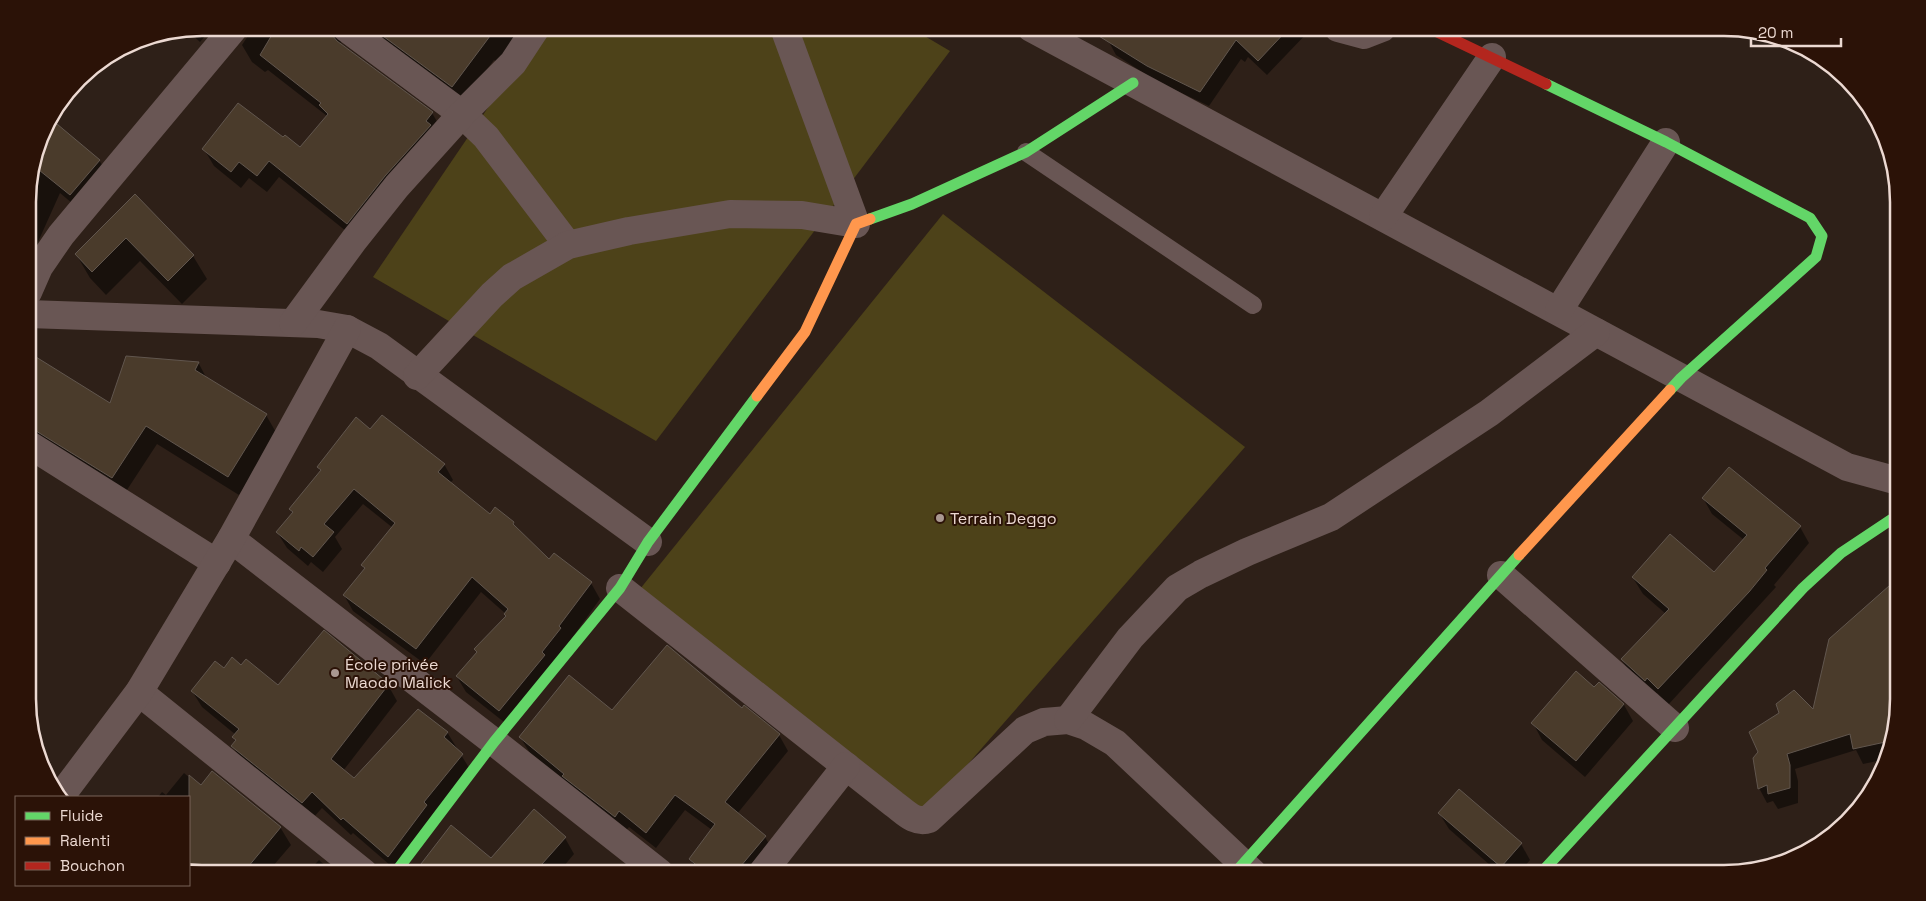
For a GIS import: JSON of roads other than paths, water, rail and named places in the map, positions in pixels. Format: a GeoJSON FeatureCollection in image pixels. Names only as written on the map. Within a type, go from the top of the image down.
{"type":"FeatureCollection","features":[{"type":"Feature","properties":{"kind":"street"},"geometry":{"type":"LineString","coordinates":[[37,272],[62,235],[227,36]]}},
{"type":"Feature","properties":{"kind":"street"},"geometry":{"type":"LineString","coordinates":[[357,36],[462,114],[486,137],[568,246]]}},
{"type":"Feature","properties":{"kind":"street"},"geometry":{"type":"LineString","coordinates":[[293,323],[396,186],[462,114],[513,63],[531,36]]}},
{"type":"Feature","properties":{"kind":"street"},"geometry":{"type":"LineString","coordinates":[[402,865],[494,742],[620,588],[648,542],[805,332],[856,224],[787,36]]}},
{"type":"Feature","properties":{"kind":"street"},"geometry":{"type":"LineString","coordinates":[[1046,36],[1847,467],[1890,479]]}},
{"type":"Feature","properties":{"kind":"street"},"geometry":{"type":"LineString","coordinates":[[1249,864],[1501,575],[1681,378],[1816,257],[1822,236],[1810,218],[1666,142],[1446,36]]}},
{"type":"Feature","properties":{"kind":"street"},"geometry":{"type":"LineString","coordinates":[[1383,217],[1492,57]]}},
{"type":"Feature","properties":{"kind":"street"},"geometry":{"type":"LineString","coordinates":[[417,376],[492,295],[512,277],[568,246],[629,231],[730,214],[802,215],[856,224],[912,204],[1026,152],[1133,83]]}},
{"type":"Feature","properties":{"kind":"street"},"geometry":{"type":"LineString","coordinates":[[1558,310],[1666,142]]}},
{"type":"Feature","properties":{"kind":"street"},"geometry":{"type":"LineString","coordinates":[[37,314],[318,324],[347,329],[379,346],[417,376],[648,542]]}},
{"type":"Feature","properties":{"kind":"street"},"geometry":{"type":"LineString","coordinates":[[64,791],[138,692],[217,563],[347,329]]}},
{"type":"Feature","properties":{"kind":"street"},"geometry":{"type":"LineString","coordinates":[[1068,720],[1130,638],[1177,588],[1200,574],[1247,552],[1331,517],[1489,413],[1596,332]]}},
{"type":"Feature","properties":{"kind":"street"},"geometry":{"type":"LineString","coordinates":[[36,449],[217,563]]}},
{"type":"Feature","properties":{"kind":"street"},"geometry":{"type":"LineString","coordinates":[[1847,467],[1890,464]]}},
{"type":"Feature","properties":{"kind":"street"},"geometry":{"type":"LineString","coordinates":[[1549,864],[1803,588],[1841,553],[1890,520]]}},
{"type":"Feature","properties":{"kind":"street"},"geometry":{"type":"LineString","coordinates":[[231,540],[494,742],[649,865]]}},
{"type":"Feature","properties":{"kind":"street"},"geometry":{"type":"LineString","coordinates":[[1501,575],[1675,728]]}},
{"type":"Feature","properties":{"kind":"street"},"geometry":{"type":"LineString","coordinates":[[620,588],[916,820],[929,819],[1026,730],[1044,722],[1068,720],[1086,726],[1115,743],[1238,864]]}},
{"type":"Feature","properties":{"kind":"street"},"geometry":{"type":"LineString","coordinates":[[138,692],[353,865]]}},
{"type":"Feature","properties":{"kind":"street"},"geometry":{"type":"LineString","coordinates":[[769,865],[846,766]]}},
{"type":"Feature","properties":{"kind":"lane"},"geometry":{"type":"LineString","coordinates":[[1026,152],[1253,305]]}},
{"type":"Feature","properties":{"kind":"place","name":"Terrain Deggo"},"geometry":{"type":"Point","coordinates":[940,518]}},
{"type":"Feature","properties":{"kind":"place","name":"École privée Maodo Malick"},"geometry":{"type":"Point","coordinates":[335,673]}}]}
